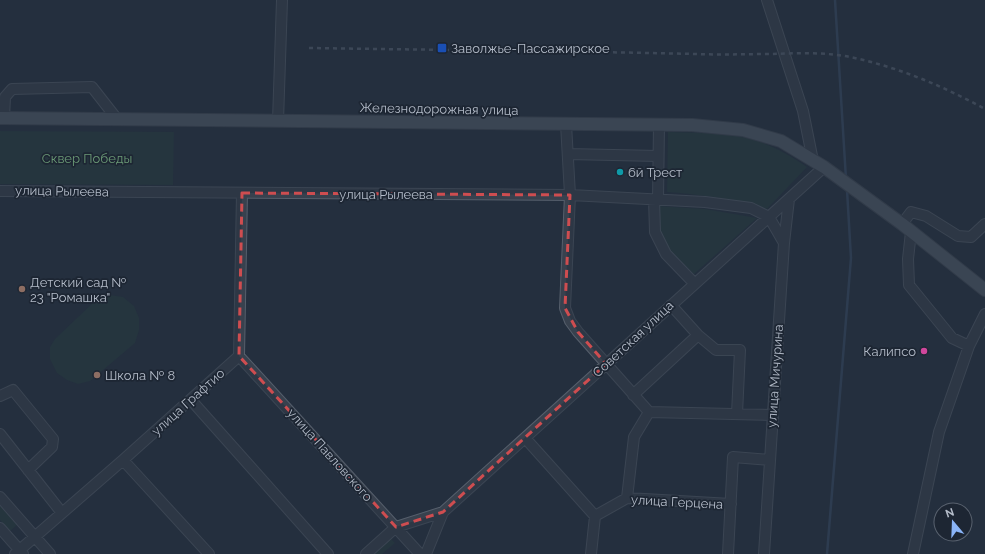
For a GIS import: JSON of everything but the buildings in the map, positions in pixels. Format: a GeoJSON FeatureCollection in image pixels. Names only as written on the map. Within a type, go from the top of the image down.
{"type":"FeatureCollection","features":[{"type":"Feature","properties":{"kind":"main road","name":"Железнодорожная улица"},"geometry":{"type":"LineString","coordinates":[[2,118],[692,125],[743,130],[781,141],[824,167],[906,228],[985,290]]}},
{"type":"Feature","properties":{"kind":"street"},"geometry":{"type":"LineString","coordinates":[[278,121],[282,0]]}},
{"type":"Feature","properties":{"kind":"street"},"geometry":{"type":"LineString","coordinates":[[767,0],[803,111],[813,160]]}},
{"type":"Feature","properties":{"kind":"street"},"geometry":{"type":"LineString","coordinates":[[2,118],[5,97],[12,89],[92,87],[117,119]]}},
{"type":"Feature","properties":{"kind":"street"},"geometry":{"type":"LineString","coordinates":[[566,124],[570,195],[566,308],[570,321],[649,412],[773,415]]}},
{"type":"Feature","properties":{"kind":"street"},"geometry":{"type":"LineString","coordinates":[[659,125],[654,232],[666,254],[694,283]]}},
{"type":"Feature","properties":{"kind":"street"},"geometry":{"type":"LineString","coordinates":[[568,154],[658,156]]}},
{"type":"Feature","properties":{"kind":"street","name":"Советская улица"},"geometry":{"type":"LineString","coordinates":[[443,512],[526,439],[694,283],[824,167]]}},
{"type":"Feature","properties":{"kind":"street","name":"улица Рылеева"},"geometry":{"type":"LineString","coordinates":[[0,191],[570,195],[705,202],[751,208],[769,217]]}},
{"type":"Feature","properties":{"kind":"street"},"geometry":{"type":"LineString","coordinates":[[239,356],[242,193]]}},
{"type":"Feature","properties":{"kind":"street","name":"улица Мичурина"},"geometry":{"type":"LineString","coordinates":[[764,554],[784,243],[789,199]]}},
{"type":"Feature","properties":{"kind":"street"},"geometry":{"type":"LineString","coordinates":[[969,346],[952,338],[909,285],[906,228],[911,212],[926,216],[958,236],[971,237],[985,224]]}},
{"type":"Feature","properties":{"kind":"street"},"geometry":{"type":"LineString","coordinates":[[769,217],[784,243]]}},
{"type":"Feature","properties":{"kind":"street"},"geometry":{"type":"LineString","coordinates":[[671,305],[698,336],[716,350],[740,350],[737,414]]}},
{"type":"Feature","properties":{"kind":"street"},"geometry":{"type":"LineString","coordinates":[[913,554],[939,432],[969,346],[985,314]]}},
{"type":"Feature","properties":{"kind":"street"},"geometry":{"type":"LineString","coordinates":[[633,394],[698,336]]}},
{"type":"Feature","properties":{"kind":"street","name":"улица Графтио"},"geometry":{"type":"LineString","coordinates":[[19,553],[35,536],[124,460],[239,356]]}},
{"type":"Feature","properties":{"kind":"street","name":"улица Павловского"},"geometry":{"type":"LineString","coordinates":[[239,356],[420,554]]}},
{"type":"Feature","properties":{"kind":"street"},"geometry":{"type":"LineString","coordinates":[[0,396],[13,390],[54,439],[52,448],[28,470]]}},
{"type":"Feature","properties":{"kind":"street"},"geometry":{"type":"LineString","coordinates":[[191,400],[328,554]]}},
{"type":"Feature","properties":{"kind":"street"},"geometry":{"type":"LineString","coordinates":[[627,498],[634,437],[649,412]]}},
{"type":"Feature","properties":{"kind":"street"},"geometry":{"type":"LineString","coordinates":[[0,434],[62,514]]}},
{"type":"Feature","properties":{"kind":"street"},"geometry":{"type":"LineString","coordinates":[[526,439],[595,516],[592,554]]}},
{"type":"Feature","properties":{"kind":"street"},"geometry":{"type":"LineString","coordinates":[[728,554],[733,457],[770,460]]}},
{"type":"Feature","properties":{"kind":"street"},"geometry":{"type":"LineString","coordinates":[[124,460],[209,554]]}},
{"type":"Feature","properties":{"kind":"street"},"geometry":{"type":"LineString","coordinates":[[0,497],[50,554]]}},
{"type":"Feature","properties":{"kind":"street","name":"улица Герцена"},"geometry":{"type":"LineString","coordinates":[[595,516],[627,498],[731,504]]}},
{"type":"Feature","properties":{"kind":"street"},"geometry":{"type":"LineString","coordinates":[[366,554],[396,527],[443,512]]}},
{"type":"Feature","properties":{"kind":"street"},"geometry":{"type":"LineString","coordinates":[[426,554],[443,512]]}},
{"type":"Feature","properties":{"kind":"street"},"geometry":{"type":"LineString","coordinates":[[0,528],[19,553]]}},
{"type":"Feature","properties":{"kind":"highlighted area"},"geometry":{"type":"Polygon","coordinates":[[[242,193],[570,195],[565,308],[578,332],[606,364],[443,512],[396,527],[239,356],[242,193]]]}},
{"type":"Feature","properties":{"kind":"green space","name":"Сквер Победы"},"geometry":{"type":"Polygon","coordinates":[[[0,131],[174,132],[173,185],[0,184],[0,131]]]}},
{"type":"Feature","properties":{"kind":"green space"},"geometry":{"type":"Polygon","coordinates":[[[668,132],[739,136],[761,142],[779,150],[807,167],[767,209],[730,200],[667,192],[668,132]]]}},
{"type":"Feature","properties":{"kind":"green space"},"geometry":{"type":"Polygon","coordinates":[[[657,206],[705,209],[757,218],[694,274],[671,252],[657,228],[657,206]]]}},
{"type":"Feature","properties":{"kind":"green space"},"geometry":{"type":"Polygon","coordinates":[[[110,295],[123,297],[134,306],[139,318],[139,330],[135,343],[90,381],[78,384],[67,380],[57,373],[50,359],[50,347],[55,339],[96,300],[110,295]]]}},
{"type":"Feature","properties":{"kind":"green space"},"geometry":{"type":"Polygon","coordinates":[[[0,505],[17,525],[10,531],[0,520],[0,505]]]}},
{"type":"Feature","properties":{"kind":"green space"},"geometry":{"type":"Polygon","coordinates":[[[390,538],[395,543],[382,554],[373,553],[390,538]]]}},
{"type":"Feature","properties":{"kind":"waterway"},"geometry":{"type":"LineString","coordinates":[[835,0],[846,179]]}},
{"type":"Feature","properties":{"kind":"waterway"},"geometry":{"type":"LineString","coordinates":[[827,554],[851,258],[847,190]]}},
{"type":"Feature","properties":{"kind":"railway"},"geometry":{"type":"LineString","coordinates":[[309,48],[715,54],[831,54],[868,61],[920,78],[985,109]]}},
{"type":"Feature","properties":{"kind":"place","name":"Заволжье-Пассажирское"},"geometry":{"type":"Point","coordinates":[442,48]}},
{"type":"Feature","properties":{"kind":"place","name":"6й Трест"},"geometry":{"type":"Point","coordinates":[620,172]}},
{"type":"Feature","properties":{"kind":"place","name":"Детский сад № 23 \"Ромашка\""},"geometry":{"type":"Point","coordinates":[22,289]}},
{"type":"Feature","properties":{"kind":"place","name":"Калипсо"},"geometry":{"type":"Point","coordinates":[924,351]}},
{"type":"Feature","properties":{"kind":"place","name":"Школа № 8"},"geometry":{"type":"Point","coordinates":[97,375]}}]}
